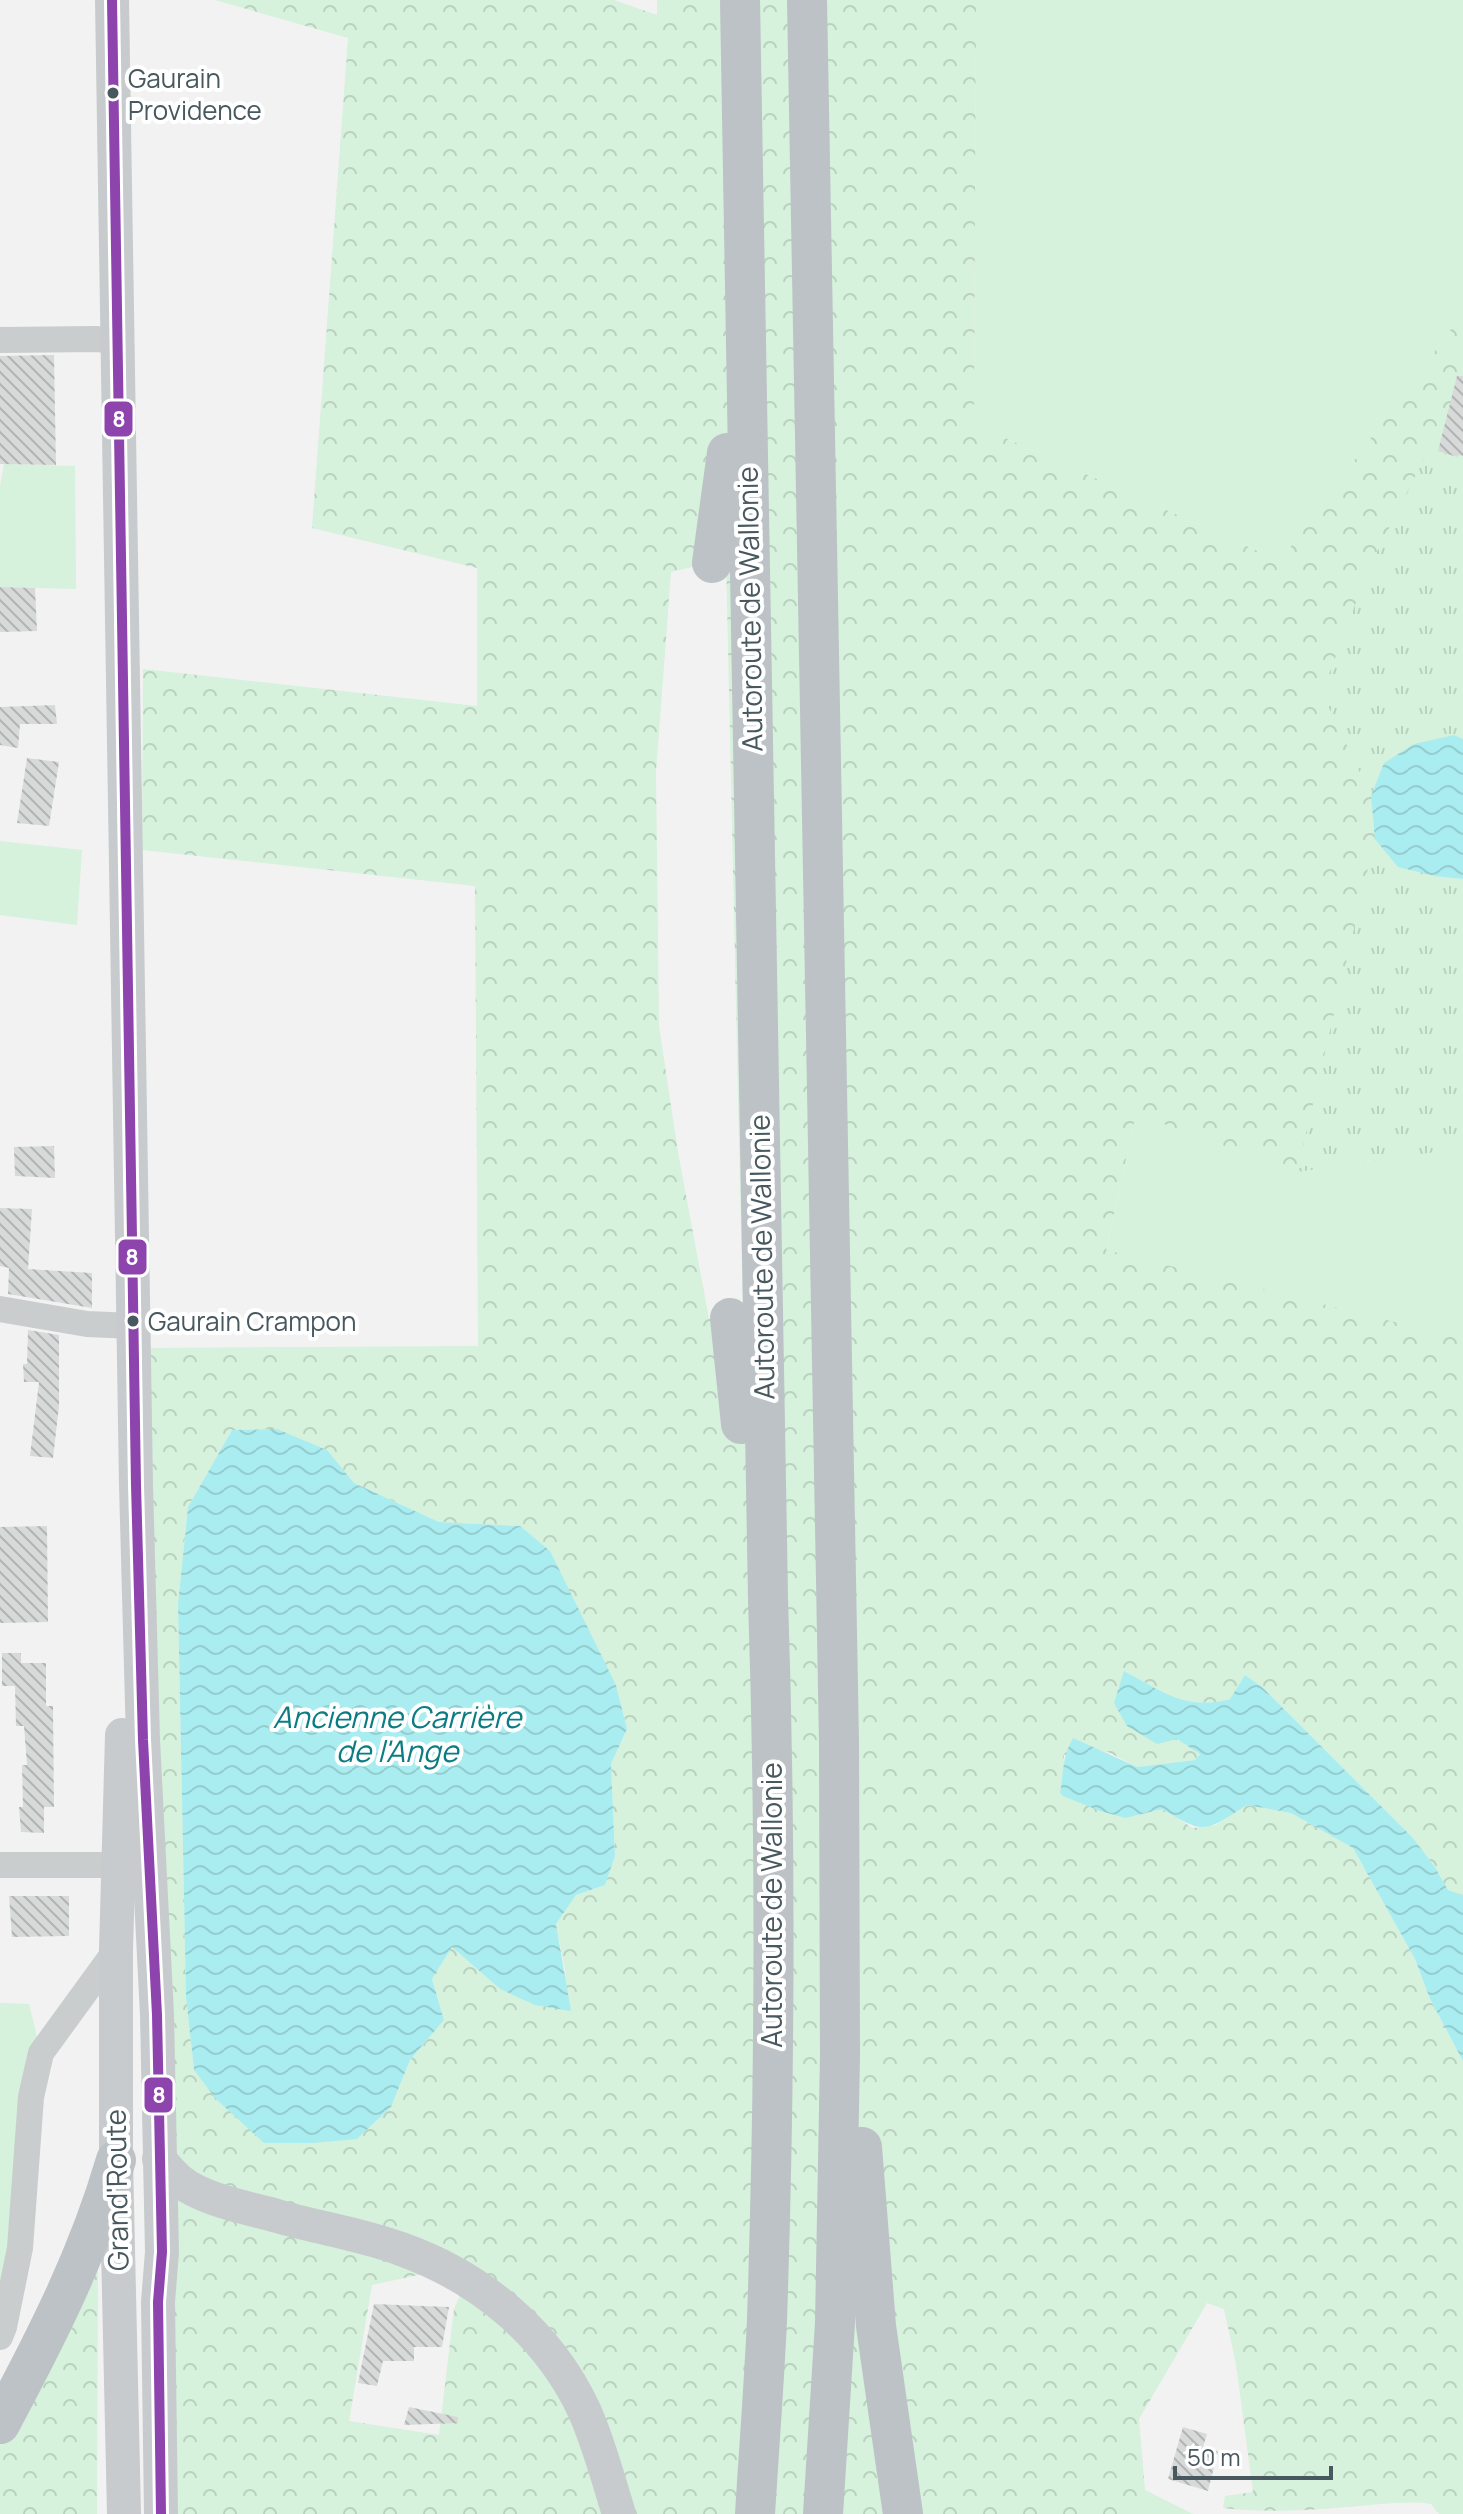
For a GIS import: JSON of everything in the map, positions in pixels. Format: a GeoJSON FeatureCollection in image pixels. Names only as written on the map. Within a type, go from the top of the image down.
{"type":"FeatureCollection","features":[{"type":"Feature","properties":{"kind":"highway","name":"Autoroute de Wallonie"},"geometry":{"type":"LineString","coordinates":[[740,0],[772,1743],[772,2060],[767,2322],[755,2514]]}},
{"type":"Feature","properties":{"kind":"highway"},"geometry":{"type":"LineString","coordinates":[[807,0],[839,1743],[840,2055],[835,2323],[823,2514]]}},
{"type":"Feature","properties":{"kind":"highway"},"geometry":{"type":"LineString","coordinates":[[712,563],[728,443],[743,269]]}},
{"type":"Feature","properties":{"kind":"highway"},"geometry":{"type":"LineString","coordinates":[[730,1318],[749,1496],[768,1598]]}},
{"type":"Feature","properties":{"kind":"highway"},"geometry":{"type":"LineString","coordinates":[[840,2055],[859,2104],[876,2326],[903,2514]]}},
{"type":"Feature","properties":{"kind":"highway"},"geometry":{"type":"LineString","coordinates":[[0,2424],[67,2295],[101,2210],[116,2160]]}},
{"type":"Feature","properties":{"kind":"main road","name":"Grand'Route"},"geometry":{"type":"LineString","coordinates":[[90,0],[107,341]]}},
{"type":"Feature","properties":{"kind":"main road","name":"Grand'Route"},"geometry":{"type":"LineString","coordinates":[[112,0],[107,341],[123,1326],[143,1740],[133,1865],[116,1950],[116,2160],[124,2514]]}},
{"type":"Feature","properties":{"kind":"main road","name":"Grand'Route"},"geometry":{"type":"LineString","coordinates":[[133,1865],[157,2015],[162,2252],[158,2302],[161,2510]]}},
{"type":"Feature","properties":{"kind":"main road"},"geometry":{"type":"LineString","coordinates":[[159,2159],[182,2183],[204,2194],[299,2223],[401,2248],[490,2294],[554,2360],[583,2409],[619,2514]]}},
{"type":"Feature","properties":{"kind":"main road"},"geometry":{"type":"LineString","coordinates":[[118,2257],[132,2229],[161,2205],[204,2194]]}},
{"type":"Feature","properties":{"kind":"street"},"geometry":{"type":"LineString","coordinates":[[0,340],[107,341]]}},
{"type":"Feature","properties":{"kind":"street"},"geometry":{"type":"LineString","coordinates":[[0,1309],[87,1324],[123,1326]]}},
{"type":"Feature","properties":{"kind":"street"},"geometry":{"type":"LineString","coordinates":[[0,1865],[133,1865]]}},
{"type":"Feature","properties":{"kind":"street"},"geometry":{"type":"LineString","coordinates":[[0,2337],[20,2248],[31,2097],[41,2053],[116,1950]]}},
{"type":"Feature","properties":{"kind":"green space"},"geometry":{"type":"Polygon","coordinates":[[[215,0],[614,0],[657,15],[657,0],[976,0],[974,424],[1280,561],[1463,313],[1463,739],[1454,735],[1435,876],[1463,1148],[1297,1172],[1136,1114],[1106,1250],[1463,1339],[1463,1895],[1448,1890],[1413,1838],[1262,1687],[1245,1675],[1230,1699],[1200,1702],[1174,1697],[1124,1671],[1177,1739],[1200,1753],[1195,1760],[1137,1767],[1108,1752],[1064,1755],[1065,1769],[1060,1793],[1126,1818],[1162,1809],[1193,1828],[1216,1825],[1247,1805],[1291,1813],[1353,1848],[1415,1959],[1430,1999],[1463,2061],[1463,2514],[1439,2514],[1431,2504],[1412,2502],[1302,2510],[1223,2508],[1225,2496],[1253,2492],[1236,2364],[1224,2309],[1207,2303],[1139,2419],[1145,2490],[1133,2514],[178,2514],[165,2143],[147,1348],[478,1346],[475,886],[142,850],[143,669],[477,706],[477,568],[312,528],[348,38],[215,0]],[[726,559],[671,572],[656,772],[659,1026],[678,1152],[709,1319],[743,1317],[726,559]],[[277,1429],[232,1430],[188,1507],[178,1604],[186,1997],[194,2070],[357,2139],[391,2107],[410,2060],[444,2020],[432,1979],[452,1947],[500,1989],[566,1975],[556,1924],[576,1895],[605,1885],[615,1856],[611,1764],[627,1729],[616,1685],[587,1629],[520,1526],[439,1522],[354,1483],[326,1450],[277,1429]],[[437,2271],[372,2285],[349,2421],[439,2435],[454,2309],[463,2288],[437,2271]]]}},
{"type":"Feature","properties":{"kind":"green space"},"geometry":{"type":"Polygon","coordinates":[[[976,0],[1463,0],[1463,313],[1280,561],[974,424],[976,0]]]}},
{"type":"Feature","properties":{"kind":"green space"},"geometry":{"type":"Polygon","coordinates":[[[1463,395],[1463,739],[1454,735],[1384,763],[1371,796],[1322,693],[1369,568],[1450,407],[1463,395]]]}},
{"type":"Feature","properties":{"kind":"green space"},"geometry":{"type":"Polygon","coordinates":[[[4,464],[75,466],[76,589],[0,587],[0,486],[4,464]]]}},
{"type":"Feature","properties":{"kind":"green space"},"geometry":{"type":"Polygon","coordinates":[[[1375,839],[1398,867],[1463,879],[1463,1148],[1297,1172],[1375,839]]]}},
{"type":"Feature","properties":{"kind":"green space"},"geometry":{"type":"Polygon","coordinates":[[[0,841],[82,850],[77,925],[0,915],[0,841]]]}},
{"type":"Feature","properties":{"kind":"green space"},"geometry":{"type":"Polygon","coordinates":[[[1136,1114],[1297,1172],[1463,1148],[1463,1339],[1106,1251],[1136,1114]]]}},
{"type":"Feature","properties":{"kind":"green space"},"geometry":{"type":"Polygon","coordinates":[[[0,2003],[29,2004],[41,2053],[0,2337],[0,2003]]]}},
{"type":"Feature","properties":{"kind":"green space"},"geometry":{"type":"Polygon","coordinates":[[[98,2256],[97,2514],[0,2514],[0,2444],[98,2256]]]}},
{"type":"Feature","properties":{"kind":"green space"},"geometry":{"type":"Polygon","coordinates":[[[1145,2490],[1193,2514],[1133,2514],[1145,2490]]]}},
{"type":"Feature","properties":{"kind":"water"},"geometry":{"type":"Polygon","coordinates":[[[1454,735],[1463,739],[1463,879],[1398,867],[1375,839],[1371,796],[1384,763],[1414,744],[1454,735]]]}},
{"type":"Feature","properties":{"kind":"water","name":"Ancienne Carrière de l'Ange"},"geometry":{"type":"Polygon","coordinates":[[[277,1429],[327,1450],[354,1483],[439,1522],[520,1526],[550,1551],[616,1685],[627,1729],[611,1764],[615,1856],[605,1885],[576,1895],[556,1924],[571,2011],[535,2005],[500,1989],[452,1947],[432,1979],[444,2020],[410,2060],[391,2107],[357,2139],[312,2143],[264,2143],[216,2099],[194,2070],[186,1997],[178,1604],[188,1507],[232,1430],[277,1429]]]}},
{"type":"Feature","properties":{"kind":"water"},"geometry":{"type":"Polygon","coordinates":[[[1124,1671],[1174,1697],[1200,1702],[1230,1699],[1245,1675],[1262,1687],[1413,1838],[1448,1890],[1463,1895],[1463,2061],[1430,1999],[1415,1959],[1353,1848],[1291,1813],[1247,1805],[1222,1821],[1205,1827],[1188,1823],[1162,1809],[1126,1818],[1100,1811],[1060,1793],[1065,1758],[1073,1738],[1137,1767],[1195,1760],[1200,1754],[1177,1739],[1157,1744],[1127,1726],[1114,1703],[1124,1671]]]}},
{"type":"Feature","properties":{"kind":"building"},"geometry":{"type":"Polygon","coordinates":[[[54,355],[56,465],[0,464],[0,356],[54,355]]]}},
{"type":"Feature","properties":{"kind":"building"},"geometry":{"type":"Polygon","coordinates":[[[1457,376],[1463,376],[1463,456],[1457,457],[1438,451],[1457,376]]]}},
{"type":"Feature","properties":{"kind":"building"},"geometry":{"type":"Polygon","coordinates":[[[0,587],[35,588],[37,631],[0,632],[0,587]]]}},
{"type":"Feature","properties":{"kind":"building"},"geometry":{"type":"Polygon","coordinates":[[[55,705],[57,724],[20,724],[18,748],[0,745],[0,707],[55,705]]]}},
{"type":"Feature","properties":{"kind":"building"},"geometry":{"type":"Polygon","coordinates":[[[27,758],[59,762],[49,826],[17,823],[27,758]]]}},
{"type":"Feature","properties":{"kind":"building"},"geometry":{"type":"Polygon","coordinates":[[[54,1146],[55,1178],[15,1176],[14,1147],[54,1146]]]}},
{"type":"Feature","properties":{"kind":"building"},"geometry":{"type":"Polygon","coordinates":[[[0,1208],[32,1209],[28,1269],[92,1273],[92,1308],[8,1294],[9,1268],[0,1266],[0,1208]]]}},
{"type":"Feature","properties":{"kind":"building"},"geometry":{"type":"Polygon","coordinates":[[[28,1330],[59,1335],[59,1406],[53,1458],[30,1456],[39,1382],[24,1382],[28,1330]]]}},
{"type":"Feature","properties":{"kind":"building"},"geometry":{"type":"Polygon","coordinates":[[[47,1526],[48,1622],[0,1623],[0,1527],[47,1526]]]}},
{"type":"Feature","properties":{"kind":"building"},"geometry":{"type":"Polygon","coordinates":[[[2,1653],[21,1653],[21,1663],[46,1663],[46,1706],[53,1706],[54,1807],[44,1807],[44,1833],[21,1832],[22,1765],[27,1765],[24,1726],[16,1726],[15,1686],[2,1686],[2,1653]]]}},
{"type":"Feature","properties":{"kind":"building"},"geometry":{"type":"Polygon","coordinates":[[[9,1896],[69,1896],[69,1936],[12,1937],[9,1896]]]}},
{"type":"Feature","properties":{"kind":"building"},"geometry":{"type":"Polygon","coordinates":[[[374,2304],[449,2307],[442,2347],[414,2347],[414,2361],[383,2361],[377,2386],[358,2383],[374,2304]]]}},
{"type":"Feature","properties":{"kind":"building"},"geometry":{"type":"Polygon","coordinates":[[[409,2407],[458,2417],[458,2423],[404,2425],[409,2407]]]}},
{"type":"Feature","properties":{"kind":"building"},"geometry":{"type":"Polygon","coordinates":[[[1183,2427],[1207,2434],[1203,2447],[1218,2451],[1208,2491],[1168,2479],[1183,2427]]]}},
{"type":"Feature","properties":{"kind":"transit line","name":"8"},"geometry":{"type":"LineString","coordinates":[[112,0],[136,1485],[143,1740],[157,2015],[162,2252],[158,2302],[161,2514]]}},
{"type":"Feature","properties":{"kind":"place","name":"Gaurain Providence"},"geometry":{"type":"Point","coordinates":[113,93]}},
{"type":"Feature","properties":{"kind":"place","name":"Gaurain Crampon"},"geometry":{"type":"Point","coordinates":[133,1321]}}]}
